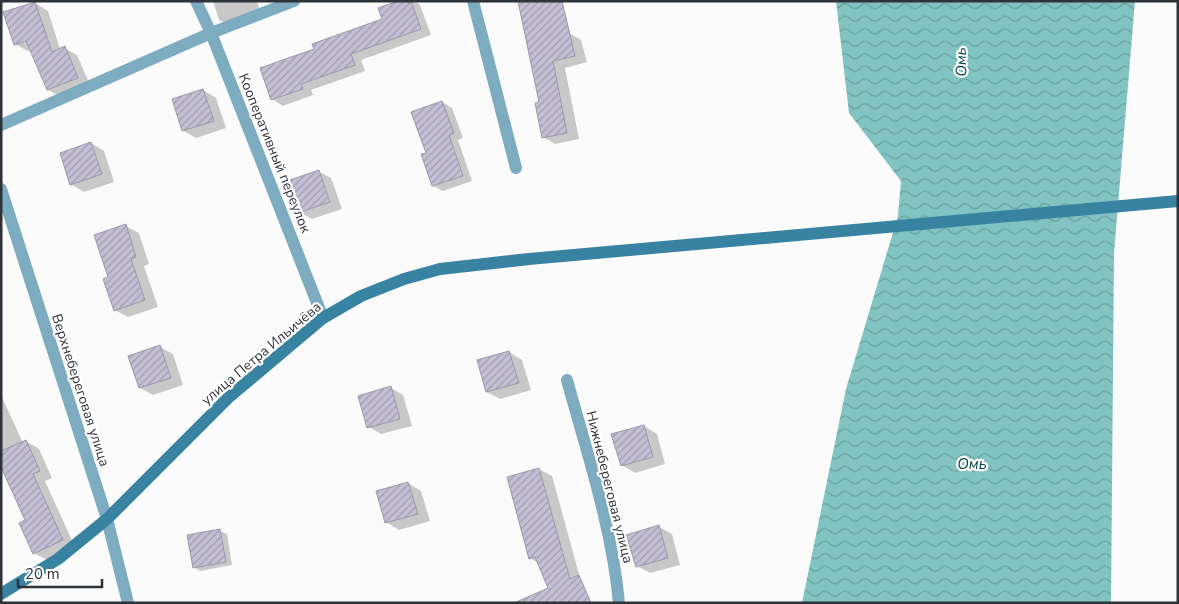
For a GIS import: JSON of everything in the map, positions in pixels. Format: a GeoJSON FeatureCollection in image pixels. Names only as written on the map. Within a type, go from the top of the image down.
{"type":"FeatureCollection","features":[{"type":"Feature","properties":{"kind":"main road","name":"улица Петра Ильичёва"},"geometry":{"type":"LineString","coordinates":[[1,594],[58,559],[106,519],[228,398],[323,318],[360,296],[404,279],[440,269],[716,240],[1178,201]]}},
{"type":"Feature","properties":{"kind":"street","name":"Кооперативный переулок"},"geometry":{"type":"LineString","coordinates":[[196,1],[211,34],[323,318]]}},
{"type":"Feature","properties":{"kind":"street"},"geometry":{"type":"LineString","coordinates":[[1,125],[211,34],[294,1]]}},
{"type":"Feature","properties":{"kind":"street"},"geometry":{"type":"LineString","coordinates":[[473,1],[516,168]]}},
{"type":"Feature","properties":{"kind":"street","name":"Верхнебереговая улица"},"geometry":{"type":"LineString","coordinates":[[1,189],[106,519],[128,603]]}},
{"type":"Feature","properties":{"kind":"street","name":"Нижнебереговая улица"},"geometry":{"type":"LineString","coordinates":[[567,380],[600,503],[617,577],[619,603]]}},
{"type":"Feature","properties":{"kind":"water","name":"Омь"},"geometry":{"type":"Polygon","coordinates":[[[836,1],[1135,1],[1114,253],[1111,603],[802,603],[846,389],[898,216],[901,181],[849,113],[836,1]]]}},
{"type":"Feature","properties":{"kind":"building"},"geometry":{"type":"Polygon","coordinates":[[[398,1],[411,1],[421,29],[351,54],[355,65],[301,84],[303,89],[271,100],[260,68],[314,49],[312,44],[382,19],[378,8],[398,1]]]}},
{"type":"Feature","properties":{"kind":"building"},"geometry":{"type":"Polygon","coordinates":[[[518,1],[562,1],[575,56],[553,61],[567,133],[542,138],[535,103],[539,102],[518,1]]]}},
{"type":"Feature","properties":{"kind":"building"},"geometry":{"type":"Polygon","coordinates":[[[35,2],[52,52],[65,46],[78,78],[47,90],[26,41],[14,45],[3,12],[35,2]]]}},
{"type":"Feature","properties":{"kind":"building"},"geometry":{"type":"Polygon","coordinates":[[[203,89],[214,121],[182,131],[172,99],[203,89]]]}},
{"type":"Feature","properties":{"kind":"building"},"geometry":{"type":"Polygon","coordinates":[[[442,101],[454,133],[449,135],[463,176],[432,186],[421,154],[426,153],[411,112],[442,101]]]}},
{"type":"Feature","properties":{"kind":"building"},"geometry":{"type":"Polygon","coordinates":[[[91,142],[102,174],[70,185],[60,153],[91,142]]]}},
{"type":"Feature","properties":{"kind":"building"},"geometry":{"type":"Polygon","coordinates":[[[319,170],[330,202],[298,213],[287,181],[319,170]]]}},
{"type":"Feature","properties":{"kind":"building"},"geometry":{"type":"Polygon","coordinates":[[[126,224],[136,257],[131,259],[145,300],[114,311],[103,279],[108,277],[94,235],[126,224]]]}},
{"type":"Feature","properties":{"kind":"building"},"geometry":{"type":"Polygon","coordinates":[[[160,345],[171,378],[139,388],[128,356],[160,345]]]}},
{"type":"Feature","properties":{"kind":"building"},"geometry":{"type":"Polygon","coordinates":[[[509,351],[519,383],[486,392],[477,360],[509,351]]]}},
{"type":"Feature","properties":{"kind":"building"},"geometry":{"type":"Polygon","coordinates":[[[391,386],[400,419],[367,428],[358,396],[391,386]]]}},
{"type":"Feature","properties":{"kind":"building"},"geometry":{"type":"Polygon","coordinates":[[[644,425],[653,457],[621,466],[611,434],[644,425]]]}},
{"type":"Feature","properties":{"kind":"building"},"geometry":{"type":"Polygon","coordinates":[[[26,440],[40,471],[33,474],[63,540],[33,554],[19,523],[25,520],[1,467],[1,451],[26,440]]]}},
{"type":"Feature","properties":{"kind":"building"},"geometry":{"type":"Polygon","coordinates":[[[539,468],[570,579],[579,575],[591,603],[514,603],[548,588],[535,557],[529,559],[507,477],[539,468]]]}},
{"type":"Feature","properties":{"kind":"building"},"geometry":{"type":"Polygon","coordinates":[[[408,482],[418,514],[385,523],[376,491],[408,482]]]}},
{"type":"Feature","properties":{"kind":"building"},"geometry":{"type":"Polygon","coordinates":[[[659,525],[668,558],[636,567],[626,535],[659,525]]]}},
{"type":"Feature","properties":{"kind":"building"},"geometry":{"type":"Polygon","coordinates":[[[220,529],[226,562],[193,568],[187,535],[220,529]]]}}]}
